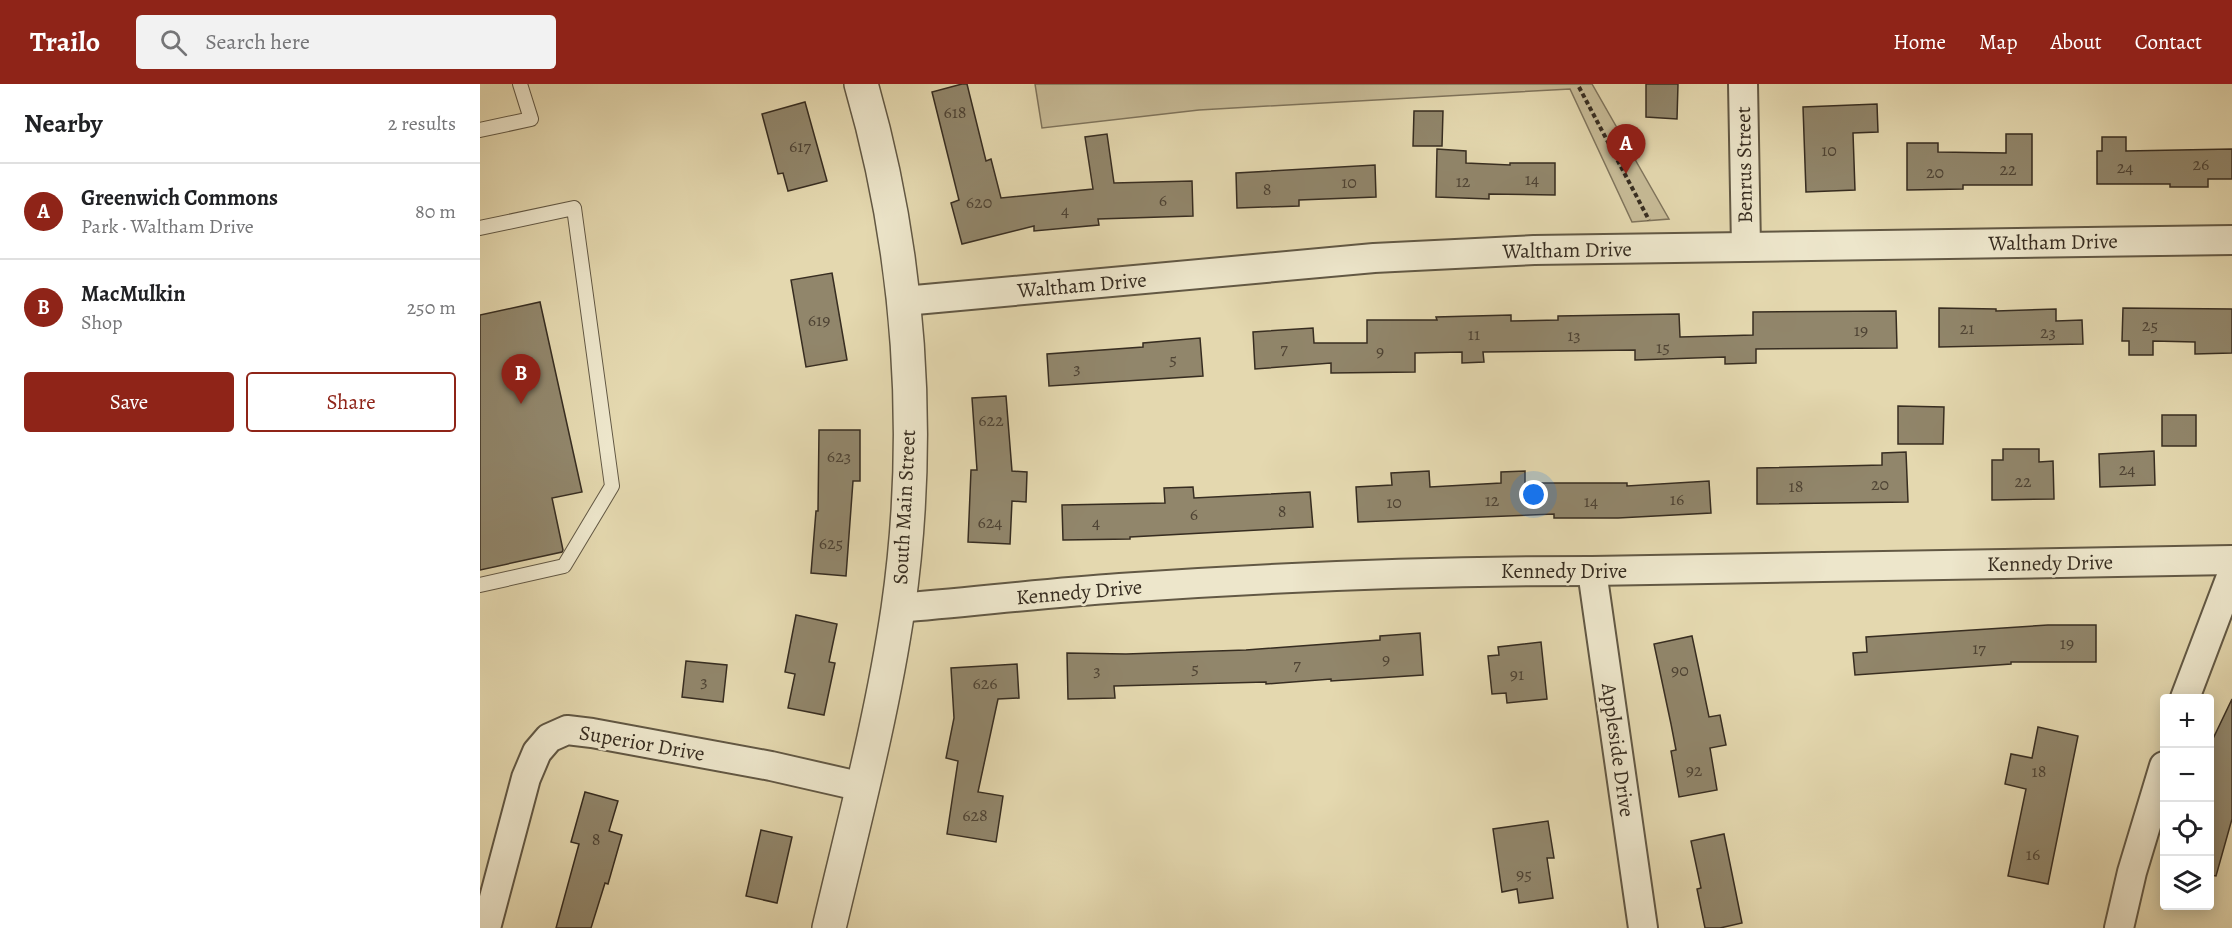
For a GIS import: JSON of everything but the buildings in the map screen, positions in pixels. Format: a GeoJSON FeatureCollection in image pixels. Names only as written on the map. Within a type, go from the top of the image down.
{"type":"FeatureCollection","features":[{"type":"Feature","properties":{"kind":"street","name":"South Main Street"},"geometry":{"type":"LineString","coordinates":[[829,928],[884,690],[898,609],[908,497],[910,394],[904,302],[886,183],[861,84]]}},
{"type":"Feature","properties":{"kind":"street","name":"Benrus Street"},"geometry":{"type":"LineString","coordinates":[[1743,84],[1746,247]]}},
{"type":"Feature","properties":{"kind":"street","name":"Waltham Drive"},"geometry":{"type":"LineString","coordinates":[[904,302],[1374,258],[1534,250],[2232,240]]}},
{"type":"Feature","properties":{"kind":"street","name":"Kennedy Drive"},"geometry":{"type":"LineString","coordinates":[[898,609],[1119,588],[1310,576],[2232,560]]}},
{"type":"Feature","properties":{"kind":"street","name":"Appleside Drive"},"geometry":{"type":"LineString","coordinates":[[1592,572],[1643,928]]}},
{"type":"Feature","properties":{"kind":"street"},"geometry":{"type":"LineString","coordinates":[[2188,694],[2232,574]]}},
{"type":"Feature","properties":{"kind":"street","name":"Superior Drive"},"geometry":{"type":"LineString","coordinates":[[486,928],[526,778],[537,752],[549,738],[567,730],[771,766],[863,787]]}},
{"type":"Feature","properties":{"kind":"street"},"geometry":{"type":"LineString","coordinates":[[2119,928],[2132,872],[2160,779]]}},
{"type":"Feature","properties":{"kind":"lane"},"geometry":{"type":"LineString","coordinates":[[480,130],[531,119],[520,84]]}},
{"type":"Feature","properties":{"kind":"lane"},"geometry":{"type":"LineString","coordinates":[[480,228],[574,208],[612,486],[564,566],[480,585]]}},
{"type":"Feature","properties":{"kind":"path"},"geometry":{"type":"LineString","coordinates":[[1579,87],[1649,221]]}},
{"type":"Feature","properties":{"kind":"shaded area"},"geometry":{"type":"Polygon","coordinates":[[[1035,84],[1592,84],[1669,219],[1632,222],[1570,89],[1199,110],[1042,128],[1035,84]]]}},
{"type":"Feature","properties":{"kind":"place","name":"Greenwich Commons"},"geometry":{"type":"Point","coordinates":[1626,174]}},
{"type":"Feature","properties":{"kind":"place","name":"MacMulkin"},"geometry":{"type":"Point","coordinates":[521,404]}}]}
